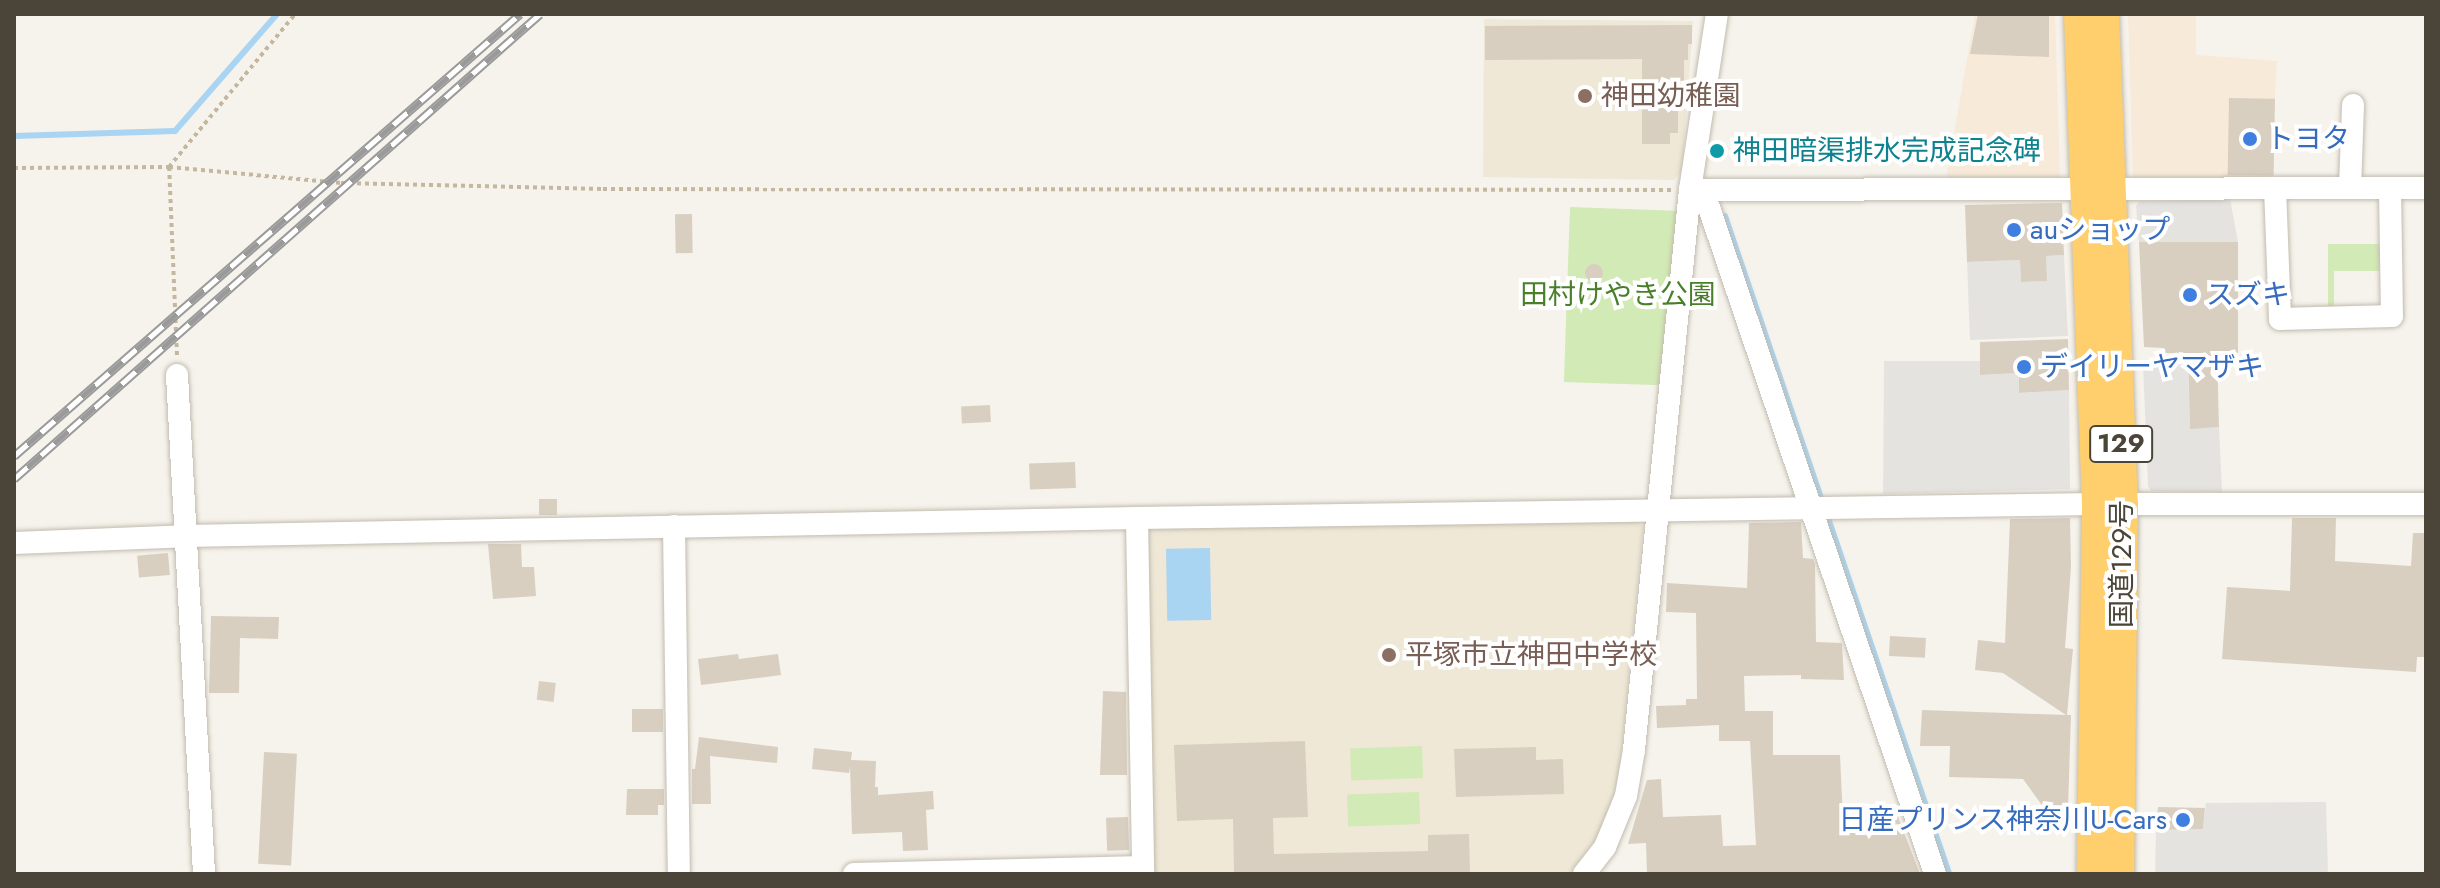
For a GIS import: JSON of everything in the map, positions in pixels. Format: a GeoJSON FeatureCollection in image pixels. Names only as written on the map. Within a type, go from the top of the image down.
{"type":"FeatureCollection","features":[{"type":"Feature","properties":{"kind":"highway","name":"国道129号"},"geometry":{"type":"LineString","coordinates":[[2079,14],[2099,188]]}},
{"type":"Feature","properties":{"kind":"highway","name":"国道129号"},"geometry":{"type":"LineString","coordinates":[[2104,14],[2099,188],[2119,874]]}},
{"type":"Feature","properties":{"kind":"highway","name":"国道129号"},"geometry":{"type":"LineString","coordinates":[[2092,874],[2110,504]]}},
{"type":"Feature","properties":{"kind":"street"},"geometry":{"type":"LineString","coordinates":[[1584,874],[1605,847],[1626,796],[1634,750],[1658,512],[1717,14]]}},
{"type":"Feature","properties":{"kind":"street"},"geometry":{"type":"LineString","coordinates":[[2350,188],[2353,105]]}},
{"type":"Feature","properties":{"kind":"street"},"geometry":{"type":"LineString","coordinates":[[2275,188],[2280,319],[2392,316],[2390,188]]}},
{"type":"Feature","properties":{"kind":"street"},"geometry":{"type":"LineString","coordinates":[[1696,190],[2426,188]]}},
{"type":"Feature","properties":{"kind":"street"},"geometry":{"type":"LineString","coordinates":[[1696,190],[1811,510],[1935,874]]}},
{"type":"Feature","properties":{"kind":"street"},"geometry":{"type":"LineString","coordinates":[[177,375],[204,874]]}},
{"type":"Feature","properties":{"kind":"street"},"geometry":{"type":"LineString","coordinates":[[14,543],[185,536],[1137,518],[2110,504],[2426,504]]}},
{"type":"Feature","properties":{"kind":"street"},"geometry":{"type":"LineString","coordinates":[[854,874],[1143,871],[1137,518]]}},
{"type":"Feature","properties":{"kind":"street"},"geometry":{"type":"LineString","coordinates":[[674,526],[679,874]]}},
{"type":"Feature","properties":{"kind":"path"},"geometry":{"type":"LineString","coordinates":[[177,375],[169,167],[295,14]]}},
{"type":"Feature","properties":{"kind":"path"},"geometry":{"type":"LineString","coordinates":[[14,168],[169,167],[341,183],[603,189],[1696,190]]}},
{"type":"Feature","properties":{"kind":"shaded area"},"geometry":{"type":"Polygon","coordinates":[[[1975,14],[2055,14],[2060,178],[1946,179],[1975,14]]]}},
{"type":"Feature","properties":{"kind":"shaded area","name":"トヨタ"},"geometry":{"type":"Polygon","coordinates":[[[2128,14],[2196,14],[2196,55],[2277,61],[2270,178],[2133,182],[2128,14]]]}},
{"type":"Feature","properties":{"kind":"shaded area","name":"神田幼稚園"},"geometry":{"type":"Polygon","coordinates":[[[1484,19],[1693,21],[1682,171],[1674,180],[1483,177],[1484,19]]]}},
{"type":"Feature","properties":{"kind":"shaded area"},"geometry":{"type":"Polygon","coordinates":[[[2230,199],[2238,242],[2139,242],[2136,206],[2140,201],[2230,199]]]}},
{"type":"Feature","properties":{"kind":"shaded area"},"geometry":{"type":"Polygon","coordinates":[[[2064,255],[2068,336],[1970,340],[1967,262],[2020,260],[2021,282],[2046,281],[2046,256],[2064,255]]]}},
{"type":"Feature","properties":{"kind":"shaded area"},"geometry":{"type":"Polygon","coordinates":[[[1884,361],[1980,361],[1981,375],[2019,373],[2020,393],[2069,390],[2070,489],[1883,494],[1884,361]]]}},
{"type":"Feature","properties":{"kind":"shaded area"},"geometry":{"type":"Polygon","coordinates":[[[2188,363],[2190,428],[2219,427],[2222,492],[2151,491],[2148,486],[2143,364],[2188,363]]]}},
{"type":"Feature","properties":{"kind":"shaded area","name":"平塚市立神田中学校"},"geometry":{"type":"Polygon","coordinates":[[[1638,522],[1643,527],[1619,776],[1602,831],[1569,874],[1150,874],[1145,533],[1152,526],[1638,522]]]}},
{"type":"Feature","properties":{"kind":"shaded area"},"geometry":{"type":"Polygon","coordinates":[[[2326,802],[2328,874],[2155,874],[2156,830],[2203,829],[2206,803],[2326,802]]]}},
{"type":"Feature","properties":{"kind":"green space","name":"田村けやき公園"},"geometry":{"type":"Polygon","coordinates":[[[1570,207],[1682,211],[1676,386],[1564,382],[1570,207]]]}},
{"type":"Feature","properties":{"kind":"green space"},"geometry":{"type":"Polygon","coordinates":[[[2328,244],[2389,244],[2389,271],[2334,271],[2334,311],[2328,311],[2328,244]]]}},
{"type":"Feature","properties":{"kind":"green space"},"geometry":{"type":"Polygon","coordinates":[[[1422,746],[1423,778],[1351,780],[1350,749],[1422,746]]]}},
{"type":"Feature","properties":{"kind":"green space"},"geometry":{"type":"Polygon","coordinates":[[[1419,792],[1420,824],[1348,826],[1347,795],[1419,792]]]}},
{"type":"Feature","properties":{"kind":"water"},"geometry":{"type":"Polygon","coordinates":[[[1210,548],[1211,620],[1167,621],[1166,549],[1210,548]]]}},
{"type":"Feature","properties":{"kind":"building"},"geometry":{"type":"Polygon","coordinates":[[[1978,14],[2049,14],[2049,57],[1970,54],[1978,14]]]}},
{"type":"Feature","properties":{"kind":"building"},"geometry":{"type":"Polygon","coordinates":[[[1692,25],[1692,44],[1688,44],[1688,60],[1684,60],[1684,81],[1678,81],[1678,133],[1670,133],[1670,144],[1642,144],[1642,59],[1485,60],[1485,26],[1692,25]]]}},
{"type":"Feature","properties":{"kind":"building","name":"トヨタ"},"geometry":{"type":"Polygon","coordinates":[[[2229,98],[2275,99],[2274,176],[2228,175],[2229,98]]]}},
{"type":"Feature","properties":{"kind":"building","name":"auショップ"},"geometry":{"type":"Polygon","coordinates":[[[2062,203],[2064,255],[2046,256],[2047,281],[2021,282],[2020,260],[1967,262],[1965,205],[2062,203]]]}},
{"type":"Feature","properties":{"kind":"building"},"geometry":{"type":"Polygon","coordinates":[[[675,214],[692,214],[693,253],[676,253],[675,214]]]}},
{"type":"Feature","properties":{"kind":"building","name":"スズキ"},"geometry":{"type":"Polygon","coordinates":[[[2139,242],[2238,242],[2238,353],[2217,353],[2219,427],[2190,429],[2188,353],[2165,353],[2164,348],[2144,347],[2139,242]]]}},
{"type":"Feature","properties":{"kind":"building"},"geometry":{"type":"Polygon","coordinates":[[[1594,264],[1603,273],[1594,282],[1585,273],[1594,264]]]}},
{"type":"Feature","properties":{"kind":"building","name":"デイリーヤマザキ"},"geometry":{"type":"Polygon","coordinates":[[[2068,339],[2069,390],[2019,393],[2019,373],[1980,375],[1980,342],[2068,339]]]}},
{"type":"Feature","properties":{"kind":"building"},"geometry":{"type":"Polygon","coordinates":[[[990,405],[991,422],[962,423],[961,407],[990,405]]]}},
{"type":"Feature","properties":{"kind":"building"},"geometry":{"type":"Polygon","coordinates":[[[1075,462],[1076,488],[1030,490],[1029,464],[1075,462]]]}},
{"type":"Feature","properties":{"kind":"building"},"geometry":{"type":"Polygon","coordinates":[[[539,499],[557,499],[557,515],[539,515],[539,499]]]}},
{"type":"Feature","properties":{"kind":"building"},"geometry":{"type":"Polygon","coordinates":[[[2070,518],[2071,567],[2065,648],[2073,649],[2067,715],[2071,715],[2068,809],[2044,808],[2023,779],[1949,777],[1950,746],[1920,746],[1922,710],[2066,715],[2003,673],[1975,670],[1978,640],[2005,643],[2010,519],[2070,518]]]}},
{"type":"Feature","properties":{"kind":"building"},"geometry":{"type":"Polygon","coordinates":[[[2292,518],[2336,518],[2335,561],[2411,566],[2413,533],[2426,533],[2426,657],[2417,657],[2416,672],[2222,659],[2227,587],[2290,591],[2292,518]]]}},
{"type":"Feature","properties":{"kind":"building"},"geometry":{"type":"Polygon","coordinates":[[[1801,522],[1803,558],[1813,559],[1815,564],[1816,642],[1842,643],[1844,680],[1801,679],[1801,675],[1744,676],[1745,711],[1773,711],[1773,755],[1840,755],[1843,820],[1898,817],[1920,874],[1647,874],[1646,843],[1628,844],[1647,780],[1661,779],[1663,817],[1721,815],[1723,846],[1756,845],[1750,741],[1719,741],[1719,725],[1657,728],[1656,706],[1686,705],[1686,699],[1697,699],[1696,613],[1666,612],[1667,583],[1747,588],[1749,523],[1801,522]]]}},
{"type":"Feature","properties":{"kind":"building"},"geometry":{"type":"Polygon","coordinates":[[[488,544],[521,544],[522,567],[534,567],[536,596],[493,599],[488,544]]]}},
{"type":"Feature","properties":{"kind":"building"},"geometry":{"type":"Polygon","coordinates":[[[168,553],[170,575],[139,578],[137,556],[168,553]]]}},
{"type":"Feature","properties":{"kind":"building"},"geometry":{"type":"Polygon","coordinates":[[[211,616],[279,617],[278,639],[240,638],[239,693],[209,693],[211,616]]]}},
{"type":"Feature","properties":{"kind":"building"},"geometry":{"type":"Polygon","coordinates":[[[1890,636],[1926,638],[1925,658],[1889,656],[1890,636]]]}},
{"type":"Feature","properties":{"kind":"building"},"geometry":{"type":"Polygon","coordinates":[[[738,654],[739,659],[778,654],[781,675],[701,685],[698,659],[738,654]]]}},
{"type":"Feature","properties":{"kind":"building"},"geometry":{"type":"Polygon","coordinates":[[[539,681],[556,683],[554,702],[537,700],[539,681]]]}},
{"type":"Feature","properties":{"kind":"building"},"geometry":{"type":"Polygon","coordinates":[[[1103,691],[1126,692],[1127,775],[1100,775],[1103,691]]]}},
{"type":"Feature","properties":{"kind":"building"},"geometry":{"type":"Polygon","coordinates":[[[632,709],[663,709],[663,732],[632,732],[632,709]]]}},
{"type":"Feature","properties":{"kind":"building"},"geometry":{"type":"Polygon","coordinates":[[[699,737],[778,747],[777,763],[710,756],[711,804],[692,804],[692,769],[695,769],[699,737]]]}},
{"type":"Feature","properties":{"kind":"building"},"geometry":{"type":"Polygon","coordinates":[[[1305,741],[1308,817],[1273,818],[1274,854],[1428,851],[1428,835],[1469,834],[1470,874],[1234,874],[1233,819],[1177,821],[1174,745],[1305,741]]]}},
{"type":"Feature","properties":{"kind":"building"},"geometry":{"type":"Polygon","coordinates":[[[1536,747],[1536,760],[1563,759],[1564,794],[1456,797],[1454,749],[1536,747]]]}},
{"type":"Feature","properties":{"kind":"building"},"geometry":{"type":"Polygon","coordinates":[[[814,748],[852,752],[851,760],[876,761],[875,787],[878,787],[878,795],[933,791],[934,809],[926,810],[928,850],[903,851],[902,832],[852,834],[850,767],[849,773],[812,769],[814,748]]]}},
{"type":"Feature","properties":{"kind":"building"},"geometry":{"type":"Polygon","coordinates":[[[264,752],[297,754],[291,866],[258,864],[264,752]]]}},
{"type":"Feature","properties":{"kind":"building"},"geometry":{"type":"Polygon","coordinates":[[[627,789],[664,789],[664,805],[658,805],[658,815],[626,815],[627,789]]]}},
{"type":"Feature","properties":{"kind":"building"},"geometry":{"type":"Polygon","coordinates":[[[2158,807],[2205,808],[2203,829],[2156,830],[2158,807]]]}},
{"type":"Feature","properties":{"kind":"building"},"geometry":{"type":"Polygon","coordinates":[[[1128,817],[1129,850],[1107,851],[1106,818],[1128,817]]]}},
{"type":"Feature","properties":{"kind":"waterway"},"geometry":{"type":"LineString","coordinates":[[14,136],[175,131],[277,14]]}},
{"type":"Feature","properties":{"kind":"waterway"},"geometry":{"type":"LineString","coordinates":[[1725,216],[1823,504]]}},
{"type":"Feature","properties":{"kind":"waterway"},"geometry":{"type":"LineString","coordinates":[[1827,515],[1949,874]]}},
{"type":"Feature","properties":{"kind":"railway"},"geometry":{"type":"LineString","coordinates":[[14,456],[520,14]]}},
{"type":"Feature","properties":{"kind":"railway"},"geometry":{"type":"LineString","coordinates":[[14,479],[540,14]]}},
{"type":"Feature","properties":{"kind":"place","name":"神田幼稚園"},"geometry":{"type":"Point","coordinates":[1585,96]}},
{"type":"Feature","properties":{"kind":"place","name":"トヨタ"},"geometry":{"type":"Point","coordinates":[2250,139]}},
{"type":"Feature","properties":{"kind":"place","name":"神田暗渠排水完成記念碑"},"geometry":{"type":"Point","coordinates":[1717,151]}},
{"type":"Feature","properties":{"kind":"place","name":"auショップ"},"geometry":{"type":"Point","coordinates":[2014,230]}},
{"type":"Feature","properties":{"kind":"place","name":"スズキ"},"geometry":{"type":"Point","coordinates":[2190,295]}},
{"type":"Feature","properties":{"kind":"place","name":"デイリーヤマザキ"},"geometry":{"type":"Point","coordinates":[2024,367]}},
{"type":"Feature","properties":{"kind":"place","name":"平塚市立神田中学校"},"geometry":{"type":"Point","coordinates":[1389,655]}},
{"type":"Feature","properties":{"kind":"place","name":"日産プリンス神奈川U-Cars"},"geometry":{"type":"Point","coordinates":[2183,820]}}]}
